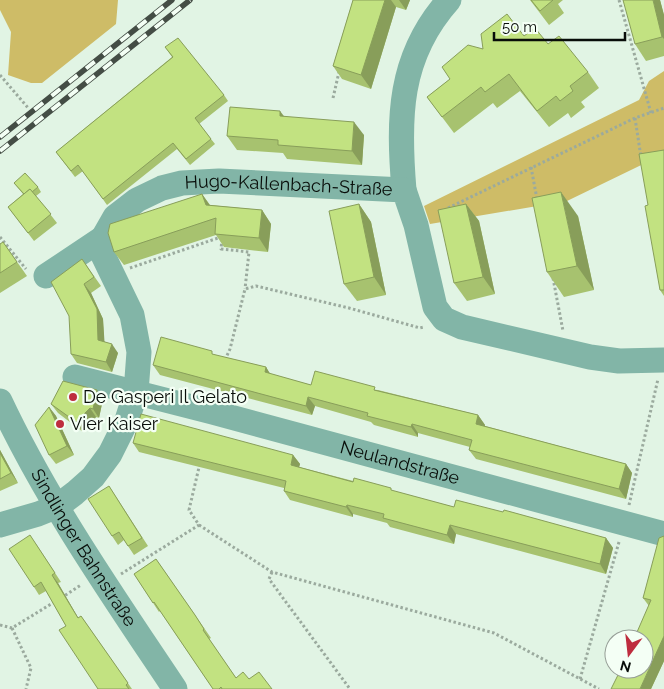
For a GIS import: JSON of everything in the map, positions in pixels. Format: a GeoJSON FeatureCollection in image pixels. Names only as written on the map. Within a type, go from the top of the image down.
{"type":"FeatureCollection","features":[{"type":"Feature","properties":{"kind":"street"},"geometry":{"type":"LineString","coordinates":[[404,190],[400,145],[402,109],[408,74],[419,45],[436,14],[449,0]]}},
{"type":"Feature","properties":{"kind":"street","name":"Hugo-Kallenbach-Straße"},"geometry":{"type":"LineString","coordinates":[[103,238],[116,216],[138,200],[162,188],[182,182],[219,181],[404,190],[416,225],[435,307],[444,319]]}},
{"type":"Feature","properties":{"kind":"street"},"geometry":{"type":"LineString","coordinates":[[0,525],[58,506],[75,493],[93,476],[110,454],[127,420],[136,392],[139,352],[132,315],[103,256],[103,238]]}},
{"type":"Feature","properties":{"kind":"street"},"geometry":{"type":"LineString","coordinates":[[38,276],[103,238]]}},
{"type":"Feature","properties":{"kind":"street"},"geometry":{"type":"LineString","coordinates":[[444,319],[462,327],[568,352],[619,361],[664,360]]}},
{"type":"Feature","properties":{"kind":"street","name":"Neulandstraße"},"geometry":{"type":"LineString","coordinates":[[74,377],[664,534]]}},
{"type":"Feature","properties":{"kind":"street","name":"Sindlinger Bahnstraße"},"geometry":{"type":"LineString","coordinates":[[0,401],[15,433],[102,579],[175,689]]}},
{"type":"Feature","properties":{"kind":"path"},"geometry":{"type":"LineString","coordinates":[[620,0],[651,113]]}},
{"type":"Feature","properties":{"kind":"path"},"geometry":{"type":"LineString","coordinates":[[333,98],[342,64]]}},
{"type":"Feature","properties":{"kind":"path"},"geometry":{"type":"LineString","coordinates":[[0,75],[29,109]]}},
{"type":"Feature","properties":{"kind":"path"},"geometry":{"type":"LineString","coordinates":[[448,208],[635,118],[664,108]]}},
{"type":"Feature","properties":{"kind":"path"},"geometry":{"type":"LineString","coordinates":[[635,118],[642,165]]}},
{"type":"Feature","properties":{"kind":"path"},"geometry":{"type":"LineString","coordinates":[[531,168],[538,203]]}},
{"type":"Feature","properties":{"kind":"path"},"geometry":{"type":"LineString","coordinates":[[223,228],[221,249],[248,252],[246,289],[230,349],[225,357],[223,366]]}},
{"type":"Feature","properties":{"kind":"path"},"geometry":{"type":"LineString","coordinates":[[0,237],[38,276]]}},
{"type":"Feature","properties":{"kind":"path"},"geometry":{"type":"LineString","coordinates":[[113,274],[222,237]]}},
{"type":"Feature","properties":{"kind":"path"},"geometry":{"type":"LineString","coordinates":[[553,277],[568,352]]}},
{"type":"Feature","properties":{"kind":"path"},"geometry":{"type":"LineString","coordinates":[[246,289],[256,286],[349,308],[420,328],[444,319]]}},
{"type":"Feature","properties":{"kind":"path"},"geometry":{"type":"LineString","coordinates":[[201,457],[189,510],[199,525],[272,572],[494,633],[599,689]]}},
{"type":"Feature","properties":{"kind":"path"},"geometry":{"type":"LineString","coordinates":[[0,625],[12,628],[199,525]]}},
{"type":"Feature","properties":{"kind":"path"},"geometry":{"type":"LineString","coordinates":[[272,572],[269,579],[350,689]]}},
{"type":"Feature","properties":{"kind":"path"},"geometry":{"type":"LineString","coordinates":[[12,628],[31,668],[26,689]]}},
{"type":"Feature","properties":{"kind":"shaded area"},"geometry":{"type":"Polygon","coordinates":[[[0,0],[118,0],[116,24],[42,83],[31,83],[8,75],[11,32],[0,10],[0,0]]]}},
{"type":"Feature","properties":{"kind":"shaded area"},"geometry":{"type":"Polygon","coordinates":[[[664,71],[664,154],[567,201],[430,224],[424,206],[639,100],[649,81],[664,71]]]}},
{"type":"Feature","properties":{"kind":"building"},"geometry":{"type":"Polygon","coordinates":[[[353,0],[385,0],[361,75],[333,66],[353,0]]]}},
{"type":"Feature","properties":{"kind":"building"},"geometry":{"type":"Polygon","coordinates":[[[531,0],[553,0],[540,11],[531,0]]]}},
{"type":"Feature","properties":{"kind":"building"},"geometry":{"type":"Polygon","coordinates":[[[623,0],[653,0],[662,37],[635,44],[623,0]]]}},
{"type":"Feature","properties":{"kind":"building"},"geometry":{"type":"Polygon","coordinates":[[[507,14],[524,36],[535,28],[548,44],[559,36],[588,72],[570,86],[573,91],[560,101],[556,96],[537,111],[509,74],[485,92],[481,87],[442,117],[427,97],[450,79],[442,67],[468,45],[483,49],[481,34],[507,14]]]}},
{"type":"Feature","properties":{"kind":"building"},"geometry":{"type":"Polygon","coordinates":[[[178,38],[224,95],[195,118],[211,139],[186,159],[173,143],[103,199],[78,165],[71,171],[56,152],[173,57],[165,47],[178,38]]]}},
{"type":"Feature","properties":{"kind":"building"},"geometry":{"type":"Polygon","coordinates":[[[230,107],[280,111],[280,116],[354,122],[352,151],[278,145],[278,140],[227,136],[230,107]]]}},
{"type":"Feature","properties":{"kind":"building"},"geometry":{"type":"Polygon","coordinates":[[[664,150],[664,290],[660,290],[645,206],[648,205],[639,154],[664,150]]]}},
{"type":"Feature","properties":{"kind":"building"},"geometry":{"type":"Polygon","coordinates":[[[25,173],[38,187],[32,192],[30,189],[24,194],[14,183],[25,173]]]}},
{"type":"Feature","properties":{"kind":"building"},"geometry":{"type":"Polygon","coordinates":[[[30,189],[51,214],[28,233],[8,207],[30,189]]]}},
{"type":"Feature","properties":{"kind":"building"},"geometry":{"type":"Polygon","coordinates":[[[561,192],[577,266],[547,272],[532,198],[561,192]]]}},
{"type":"Feature","properties":{"kind":"building"},"geometry":{"type":"Polygon","coordinates":[[[202,194],[206,205],[262,210],[259,238],[215,234],[216,218],[114,252],[108,233],[110,224],[202,194]]]}},
{"type":"Feature","properties":{"kind":"building"},"geometry":{"type":"Polygon","coordinates":[[[359,204],[374,277],[344,284],[329,211],[359,204]]]}},
{"type":"Feature","properties":{"kind":"building"},"geometry":{"type":"Polygon","coordinates":[[[466,204],[483,277],[454,283],[438,210],[466,204]]]}},
{"type":"Feature","properties":{"kind":"building"},"geometry":{"type":"Polygon","coordinates":[[[3,242],[17,262],[0,273],[0,244],[3,242]]]}},
{"type":"Feature","properties":{"kind":"building"},"geometry":{"type":"Polygon","coordinates":[[[82,259],[94,277],[84,284],[97,309],[98,340],[112,344],[106,362],[71,354],[69,316],[51,282],[82,259]]]}},
{"type":"Feature","properties":{"kind":"building"},"geometry":{"type":"Polygon","coordinates":[[[161,337],[212,351],[212,354],[266,367],[265,372],[311,385],[315,371],[375,387],[374,390],[478,415],[476,424],[626,464],[619,489],[469,450],[472,440],[412,424],[411,427],[367,416],[368,413],[308,397],[306,406],[153,365],[161,337]]]}},
{"type":"Feature","properties":{"kind":"building"},"geometry":{"type":"Polygon","coordinates":[[[63,381],[97,390],[93,409],[90,408],[76,422],[51,404],[63,381]]]}},
{"type":"Feature","properties":{"kind":"building"},"geometry":{"type":"Polygon","coordinates":[[[49,407],[67,446],[49,455],[35,425],[49,407]]]}},
{"type":"Feature","properties":{"kind":"building"},"geometry":{"type":"Polygon","coordinates":[[[141,414],[293,455],[291,465],[353,482],[354,478],[454,507],[456,500],[503,512],[504,510],[606,538],[600,564],[450,525],[447,535],[383,518],[384,514],[347,505],[346,507],[284,491],[286,481],[133,443],[141,414]]]}},
{"type":"Feature","properties":{"kind":"building"},"geometry":{"type":"Polygon","coordinates":[[[0,453],[11,473],[0,479],[0,453]]]}},
{"type":"Feature","properties":{"kind":"building"},"geometry":{"type":"Polygon","coordinates":[[[109,486],[142,538],[128,546],[119,532],[112,536],[88,499],[109,486]]]}},
{"type":"Feature","properties":{"kind":"building"},"geometry":{"type":"Polygon","coordinates":[[[30,535],[55,573],[52,575],[78,618],[81,616],[128,683],[126,685],[129,689],[98,689],[59,630],[66,626],[41,582],[34,587],[9,549],[30,535]]]}},
{"type":"Feature","properties":{"kind":"building"},"geometry":{"type":"Polygon","coordinates":[[[664,536],[664,636],[654,658],[654,629],[638,629],[651,600],[643,598],[659,538],[664,536]]]}},
{"type":"Feature","properties":{"kind":"building"},"geometry":{"type":"Polygon","coordinates":[[[156,559],[236,678],[243,672],[249,679],[259,672],[272,689],[222,689],[221,687],[213,689],[134,574],[156,559]]]}},
{"type":"Feature","properties":{"kind":"building"},"geometry":{"type":"Polygon","coordinates":[[[616,679],[645,679],[640,689],[611,689],[616,679]]]}},
{"type":"Feature","properties":{"kind":"railway"},"geometry":{"type":"LineString","coordinates":[[0,137],[172,0]]}},
{"type":"Feature","properties":{"kind":"railway"},"geometry":{"type":"LineString","coordinates":[[0,151],[190,0]]}},
{"type":"Feature","properties":{"kind":"place","name":"De Gasperi Il Gelato"},"geometry":{"type":"Point","coordinates":[73,397]}},
{"type":"Feature","properties":{"kind":"place","name":"Vier Kaiser"},"geometry":{"type":"Point","coordinates":[60,424]}}]}
